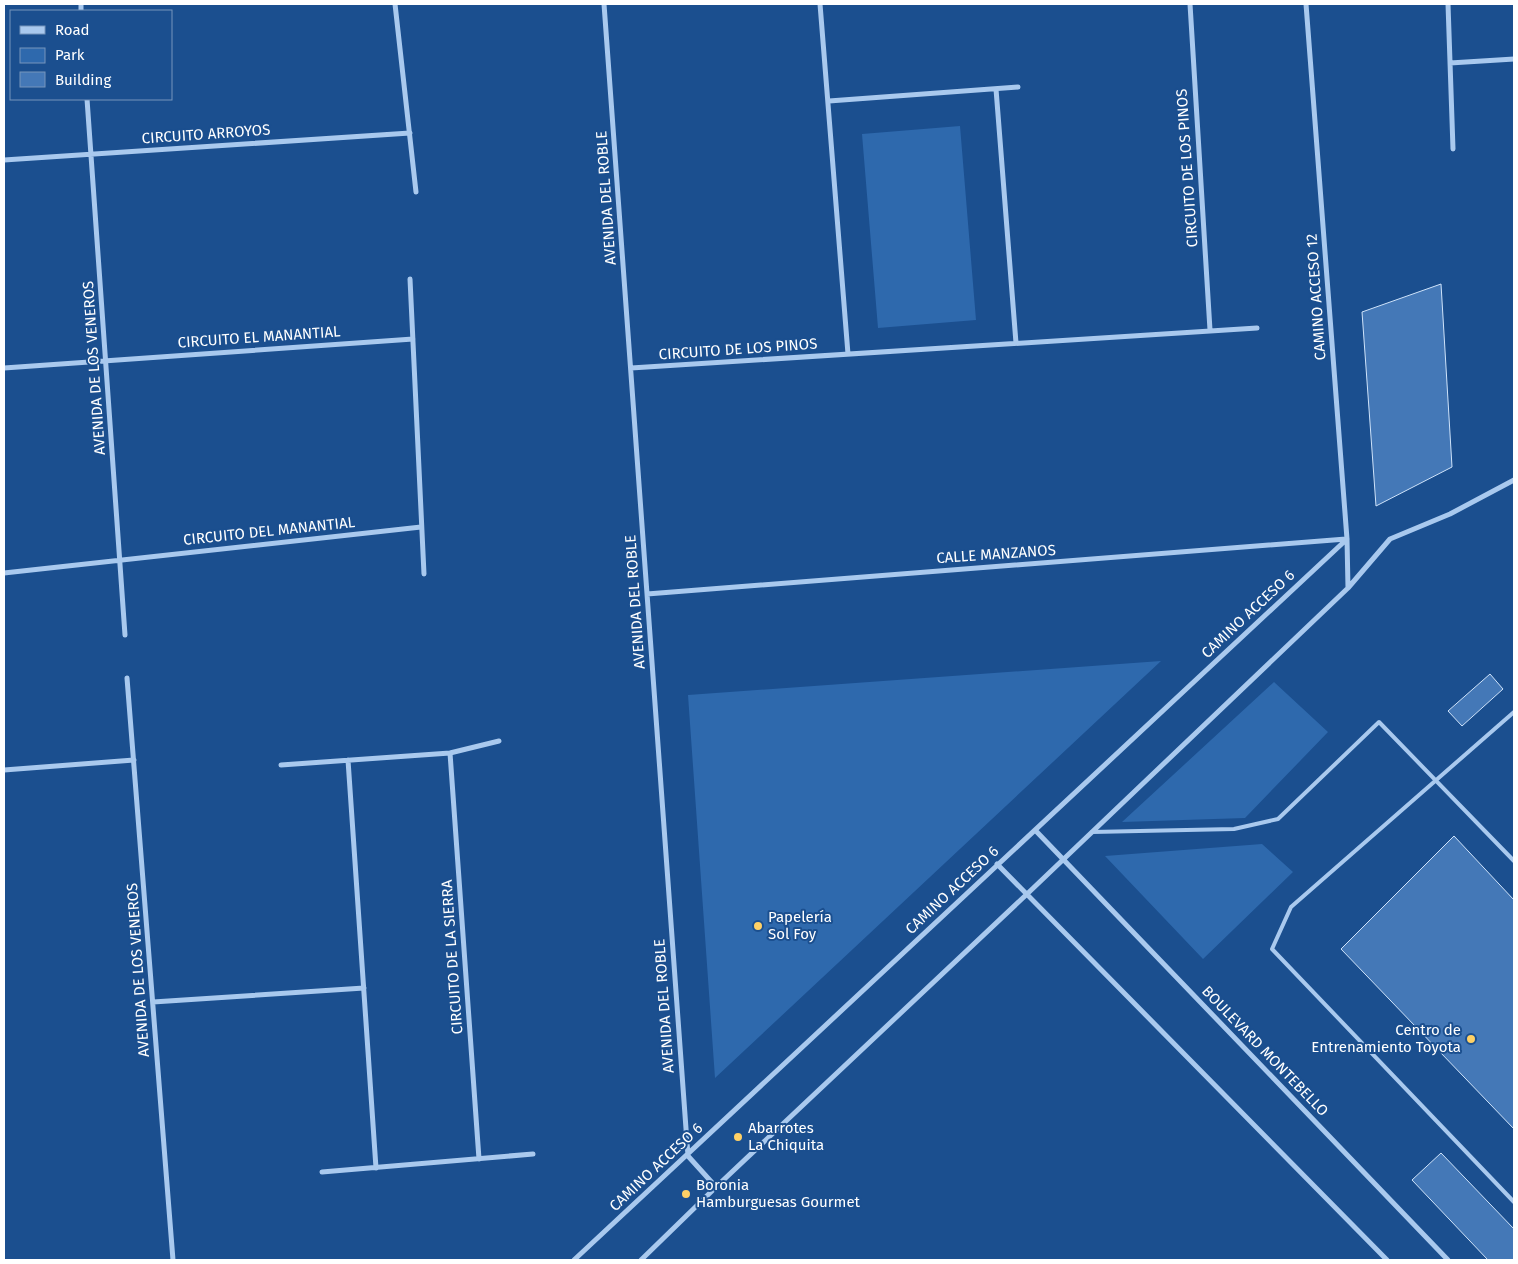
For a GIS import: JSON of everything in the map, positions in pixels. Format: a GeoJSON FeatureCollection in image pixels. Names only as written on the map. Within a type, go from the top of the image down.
{"type":"FeatureCollection","features":[{"type":"Feature","properties":{"kind":"street"},"geometry":{"type":"LineString","coordinates":[[395,4],[416,192]]}},
{"type":"Feature","properties":{"kind":"street","name":"AVENIDA DEL ROBLE"},"geometry":{"type":"LineString","coordinates":[[604,4],[688,1156]]}},
{"type":"Feature","properties":{"kind":"street"},"geometry":{"type":"LineString","coordinates":[[820,4],[848,354]]}},
{"type":"Feature","properties":{"kind":"street","name":"CIRCUITO DE LOS PINOS"},"geometry":{"type":"LineString","coordinates":[[1190,4],[1210,330]]}},
{"type":"Feature","properties":{"kind":"street","name":"CAMINO ACCESO 12"},"geometry":{"type":"LineString","coordinates":[[1306,4],[1347,539],[1348,588]]}},
{"type":"Feature","properties":{"kind":"street"},"geometry":{"type":"LineString","coordinates":[[1448,4],[1453,149]]}},
{"type":"Feature","properties":{"kind":"street"},"geometry":{"type":"LineString","coordinates":[[1450,63],[1514,59]]}},
{"type":"Feature","properties":{"kind":"street"},"geometry":{"type":"LineString","coordinates":[[829,100],[1018,87]]}},
{"type":"Feature","properties":{"kind":"street"},"geometry":{"type":"LineString","coordinates":[[996,89],[1016,343]]}},
{"type":"Feature","properties":{"kind":"street","name":"AVENIDA DE LOS VENEROS"},"geometry":{"type":"LineString","coordinates":[[87,100],[125,635]]}},
{"type":"Feature","properties":{"kind":"street","name":"CIRCUITO ARROYOS"},"geometry":{"type":"LineString","coordinates":[[4,160],[410,133]]}},
{"type":"Feature","properties":{"kind":"street"},"geometry":{"type":"LineString","coordinates":[[410,279],[424,574]]}},
{"type":"Feature","properties":{"kind":"street","name":"CIRCUITO DE LOS PINOS"},"geometry":{"type":"LineString","coordinates":[[631,368],[1257,328]]}},
{"type":"Feature","properties":{"kind":"street","name":"CIRCUITO EL MANANTIAL"},"geometry":{"type":"LineString","coordinates":[[4,368],[413,339]]}},
{"type":"Feature","properties":{"kind":"street"},"geometry":{"type":"LineString","coordinates":[[641,1260],[1348,588],[1390,539],[1450,514],[1514,480]]}},
{"type":"Feature","properties":{"kind":"street","name":"CIRCUITO DEL MANANTIAL"},"geometry":{"type":"LineString","coordinates":[[4,574],[421,527]]}},
{"type":"Feature","properties":{"kind":"street","name":"CALLE MANZANOS"},"geometry":{"type":"LineString","coordinates":[[647,594],[1347,539]]}},
{"type":"Feature","properties":{"kind":"street","name":"CAMINO ACCESO 6"},"geometry":{"type":"LineString","coordinates":[[574,1260],[688,1156],[1347,539]]}},
{"type":"Feature","properties":{"kind":"street","name":"AVENIDA DE LOS VENEROS"},"geometry":{"type":"LineString","coordinates":[[127,678],[173,1260]]}},
{"type":"Feature","properties":{"kind":"street"},"geometry":{"type":"LineString","coordinates":[[280,765],[450,753],[499,741]]}},
{"type":"Feature","properties":{"kind":"street","name":"CIRCUITO DE LA SIERRA"},"geometry":{"type":"LineString","coordinates":[[450,753],[480,1159]]}},
{"type":"Feature","properties":{"kind":"street"},"geometry":{"type":"LineString","coordinates":[[4,770],[134,760]]}},
{"type":"Feature","properties":{"kind":"street"},"geometry":{"type":"LineString","coordinates":[[348,760],[376,1168]]}},
{"type":"Feature","properties":{"kind":"street","name":"BOULEVARD MONTEBELLO"},"geometry":{"type":"LineString","coordinates":[[1035,830],[1448,1260]]}},
{"type":"Feature","properties":{"kind":"street"},"geometry":{"type":"LineString","coordinates":[[998,864],[1026,895],[1387,1260]]}},
{"type":"Feature","properties":{"kind":"street"},"geometry":{"type":"LineString","coordinates":[[153,1002],[364,988]]}},
{"type":"Feature","properties":{"kind":"street"},"geometry":{"type":"LineString","coordinates":[[322,1172],[533,1154]]}},
{"type":"Feature","properties":{"kind":"street"},"geometry":{"type":"LineString","coordinates":[[688,1156],[716,1188]]}},
{"type":"Feature","properties":{"kind":"lane"},"geometry":{"type":"LineString","coordinates":[[1514,712],[1291,907],[1272,948],[1514,1202]]}},
{"type":"Feature","properties":{"kind":"lane"},"geometry":{"type":"LineString","coordinates":[[1092,832],[1234,828],[1278,820],[1379,722],[1514,861]]}},
{"type":"Feature","properties":{"kind":"green space"},"geometry":{"type":"Polygon","coordinates":[[[960,126],[976,320],[878,328],[862,134],[960,126]]]}},
{"type":"Feature","properties":{"kind":"green space"},"geometry":{"type":"Polygon","coordinates":[[[1161,661],[715,1078],[688,695],[1161,661]]]}},
{"type":"Feature","properties":{"kind":"green space"},"geometry":{"type":"Polygon","coordinates":[[[1274,682],[1328,732],[1245,818],[1122,822],[1274,682]]]}},
{"type":"Feature","properties":{"kind":"green space"},"geometry":{"type":"Polygon","coordinates":[[[1262,844],[1293,872],[1203,959],[1105,856],[1262,844]]]}},
{"type":"Feature","properties":{"kind":"building"},"geometry":{"type":"Polygon","coordinates":[[[1441,284],[1452,467],[1376,506],[1362,312],[1441,284]]]}},
{"type":"Feature","properties":{"kind":"building"},"geometry":{"type":"Polygon","coordinates":[[[1490,674],[1503,689],[1462,726],[1448,711],[1490,674]]]}},
{"type":"Feature","properties":{"kind":"building","name":"Centro de Entrenamiento Toyota"},"geometry":{"type":"Polygon","coordinates":[[[1454,836],[1514,900],[1514,1129],[1341,949],[1454,836]]]}},
{"type":"Feature","properties":{"kind":"building"},"geometry":{"type":"Polygon","coordinates":[[[1441,1153],[1514,1229],[1514,1260],[1488,1260],[1412,1180],[1441,1153]]]}},
{"type":"Feature","properties":{"kind":"place","name":"Papelería Sol Foy"},"geometry":{"type":"Point","coordinates":[758,926]}},
{"type":"Feature","properties":{"kind":"place","name":"Centro de Entrenamiento Toyota"},"geometry":{"type":"Point","coordinates":[1471,1039]}},
{"type":"Feature","properties":{"kind":"place","name":"Abarrotes La Chiquita"},"geometry":{"type":"Point","coordinates":[738,1137]}},
{"type":"Feature","properties":{"kind":"place","name":"Boronia Hamburguesas Gourmet"},"geometry":{"type":"Point","coordinates":[686,1194]}}]}
